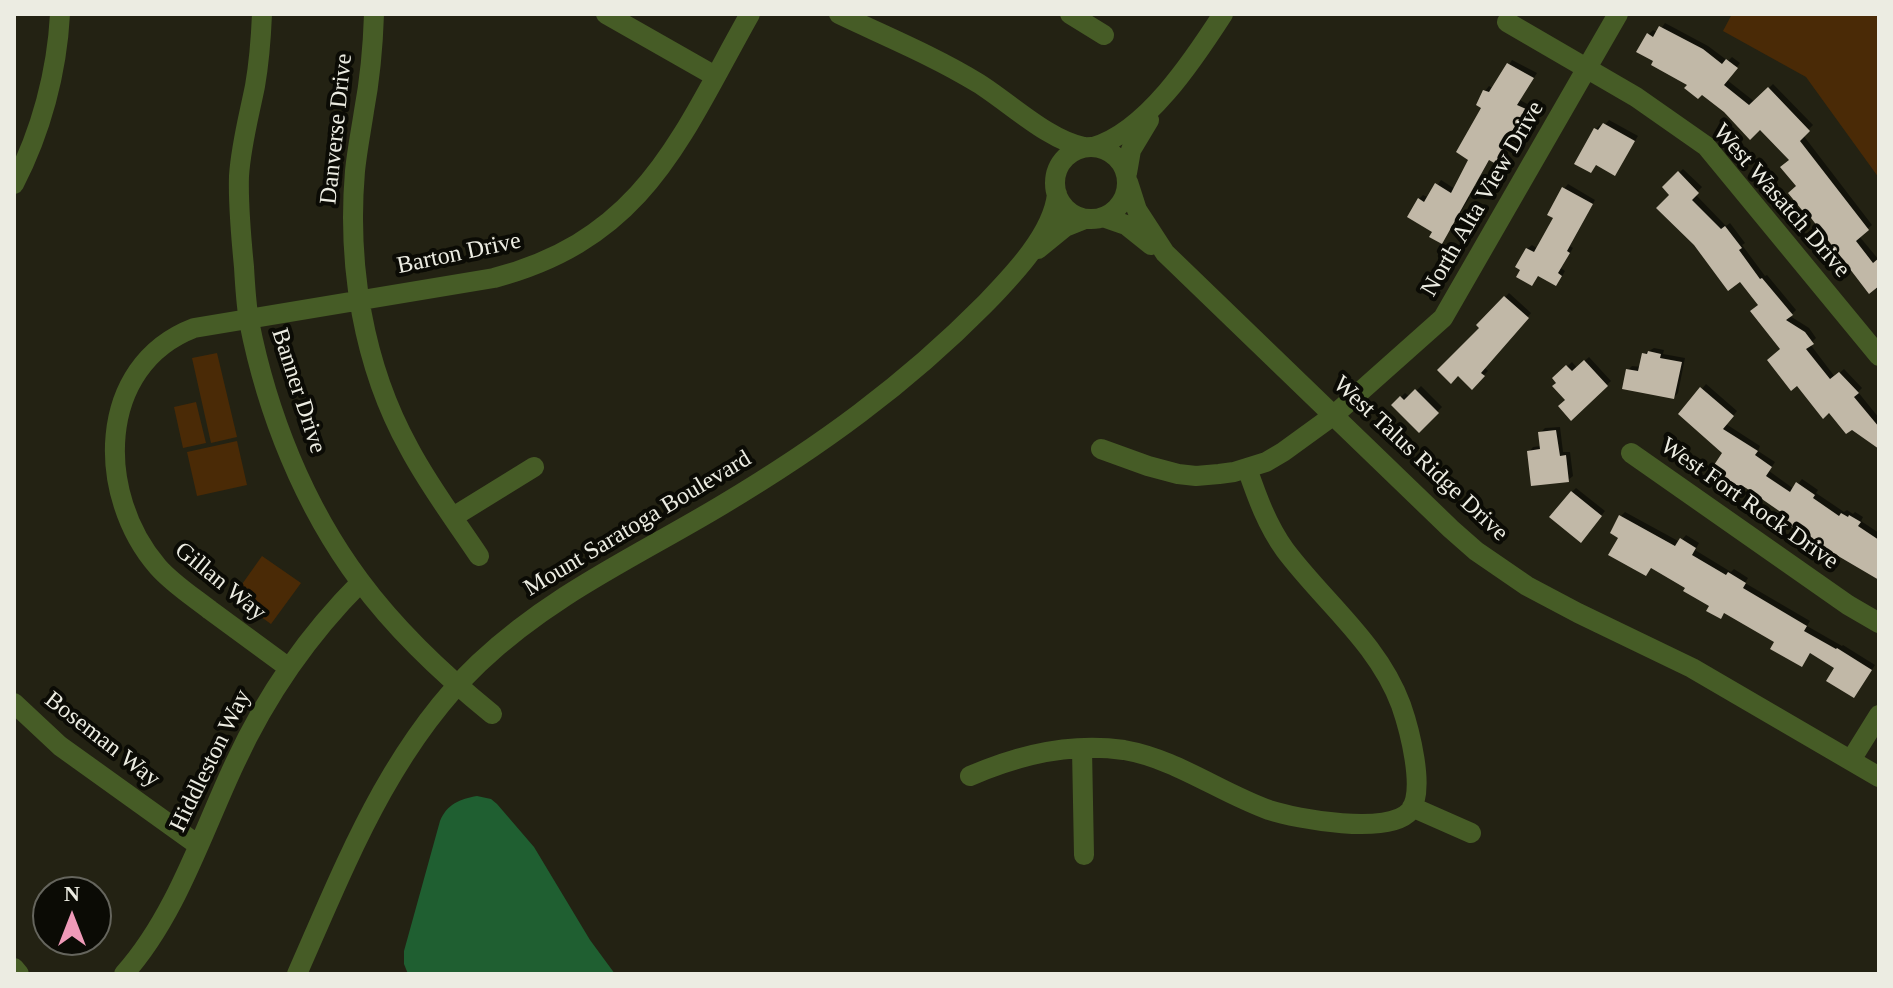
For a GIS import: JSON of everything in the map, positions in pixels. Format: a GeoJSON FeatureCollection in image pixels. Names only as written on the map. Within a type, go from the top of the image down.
{"type":"FeatureCollection","features":[{"type":"Feature","properties":{"kind":"street"},"geometry":{"type":"LineString","coordinates":[[14,184],[44,110],[58,47],[60,14]]}},
{"type":"Feature","properties":{"kind":"street","name":"Banner Drive"},"geometry":{"type":"LineString","coordinates":[[262,14],[259,58],[239,175],[248,318],[269,398],[293,462],[323,524],[361,582],[420,650],[492,714]]}},
{"type":"Feature","properties":{"kind":"street","name":"Danverse Drive"},"geometry":{"type":"LineString","coordinates":[[374,14],[353,192],[359,300],[372,362],[395,421],[423,473],[479,556]]}},
{"type":"Feature","properties":{"kind":"street"},"geometry":{"type":"LineString","coordinates":[[606,14],[715,76]]}},
{"type":"Feature","properties":{"kind":"street","name":"Barton Drive"},"geometry":{"type":"LineString","coordinates":[[248,318],[507,275],[543,263],[588,239],[626,209],[657,173],[750,14]]}},
{"type":"Feature","properties":{"kind":"street"},"geometry":{"type":"LineString","coordinates":[[839,14],[947,66],[1063,140],[1110,152],[1118,158],[1127,178]]}},
{"type":"Feature","properties":{"kind":"street"},"geometry":{"type":"LineString","coordinates":[[1070,14],[1104,35]]}},
{"type":"Feature","properties":{"kind":"street"},"geometry":{"type":"LineString","coordinates":[[1057,184],[1059,167],[1069,154],[1111,140],[1155,105],[1223,14]]}},
{"type":"Feature","properties":{"kind":"street","name":"North Alta View Drive"},"geometry":{"type":"LineString","coordinates":[[1101,449],[1178,474],[1208,476],[1266,462],[1334,415],[1443,318],[1618,14]]}},
{"type":"Feature","properties":{"kind":"street","name":"West Wasatch Drive"},"geometry":{"type":"LineString","coordinates":[[1507,22],[1636,97],[1706,146],[1879,356]]}},
{"type":"Feature","properties":{"kind":"street"},"geometry":{"type":"LineString","coordinates":[[1021,113],[1043,142],[1065,208],[1071,213],[1094,218],[1118,208],[1127,191],[1131,150],[1155,105]]}},
{"type":"Feature","properties":{"kind":"street","name":"West Talus Ridge Drive"},"geometry":{"type":"LineString","coordinates":[[1127,178],[1137,210],[1165,253],[1451,529],[1503,570],[1552,600],[1719,683],[1879,777]]}},
{"type":"Feature","properties":{"kind":"street","name":"Mount Saratoga Boulevard"},"geometry":{"type":"LineString","coordinates":[[1026,259],[1049,222],[1056,202],[1057,184]]}},
{"type":"Feature","properties":{"kind":"street","name":"West Talus Ridge Drive"},"geometry":{"type":"LineString","coordinates":[[1094,218],[1126,225],[1165,253]]}},
{"type":"Feature","properties":{"kind":"street","name":"Mount Saratoga Boulevard"},"geometry":{"type":"LineString","coordinates":[[297,974],[375,803],[415,739],[457,686],[500,644],[577,587],[723,505],[822,442],[908,376],[965,324],[1026,259],[1065,227],[1094,218]]}},
{"type":"Feature","properties":{"kind":"street","name":"Gillan Way"},"geometry":{"type":"LineString","coordinates":[[248,318],[183,332],[164,343],[134,376],[121,406],[115,435],[118,487],[137,539],[160,569],[289,668]]}},
{"type":"Feature","properties":{"kind":"street","name":"West Fort Rock Drive"},"geometry":{"type":"LineString","coordinates":[[1631,453],[1848,605],[1879,623]]}},
{"type":"Feature","properties":{"kind":"street"},"geometry":{"type":"LineString","coordinates":[[453,517],[534,467]]}},
{"type":"Feature","properties":{"kind":"street"},"geometry":{"type":"LineString","coordinates":[[970,776],[1033,754],[1082,749],[1122,750],[1153,757],[1270,810],[1312,820],[1386,823],[1402,817],[1412,807],[1417,792],[1413,753],[1401,707],[1388,677],[1369,647],[1296,564],[1276,536],[1262,510],[1247,468]]}},
{"type":"Feature","properties":{"kind":"street","name":"Hiddleston Way"},"geometry":{"type":"LineString","coordinates":[[124,974],[164,919],[254,726],[289,668],[326,619],[361,582]]}},
{"type":"Feature","properties":{"kind":"street","name":"Boseman Way"},"geometry":{"type":"LineString","coordinates":[[14,703],[60,746],[198,845]]}},
{"type":"Feature","properties":{"kind":"street"},"geometry":{"type":"LineString","coordinates":[[1851,760],[1879,715]]}},
{"type":"Feature","properties":{"kind":"street"},"geometry":{"type":"LineString","coordinates":[[1082,749],[1084,855]]}},
{"type":"Feature","properties":{"kind":"street"},"geometry":{"type":"LineString","coordinates":[[1412,807],[1471,833]]}},
{"type":"Feature","properties":{"kind":"street"},"geometry":{"type":"LineString","coordinates":[[14,968],[19,974]]}},
{"type":"Feature","properties":{"kind":"shaded area"},"geometry":{"type":"Polygon","coordinates":[[[1732,14],[1879,14],[1879,178],[1806,77],[1723,31],[1732,14]]]}},
{"type":"Feature","properties":{"kind":"shaded area"},"geometry":{"type":"Polygon","coordinates":[[[217,353],[237,437],[211,443],[192,358],[217,353]]]}},
{"type":"Feature","properties":{"kind":"shaded area"},"geometry":{"type":"Polygon","coordinates":[[[196,402],[206,443],[183,448],[174,407],[196,402]]]}},
{"type":"Feature","properties":{"kind":"shaded area"},"geometry":{"type":"Polygon","coordinates":[[[237,441],[247,485],[197,496],[187,452],[237,441]]]}},
{"type":"Feature","properties":{"kind":"shaded area"},"geometry":{"type":"Polygon","coordinates":[[[262,556],[301,583],[271,624],[233,597],[262,556]]]}},
{"type":"Feature","properties":{"kind":"shaded area"},"geometry":{"type":"Polygon","coordinates":[[[477,796],[491,799],[497,804],[534,847],[590,940],[615,974],[408,974],[404,951],[440,821],[446,810],[455,803],[477,796]]]}},
{"type":"Feature","properties":{"kind":"building"},"geometry":{"type":"Polygon","coordinates":[[[1659,26],[1703,49],[1722,64],[1726,59],[1738,68],[1724,85],[1749,105],[1768,87],[1810,131],[1800,141],[1869,230],[1856,241],[1873,263],[1879,258],[1879,286],[1869,294],[1808,214],[1788,193],[1796,186],[1780,167],[1789,160],[1760,130],[1750,140],[1724,112],[1702,95],[1698,99],[1684,88],[1687,85],[1651,65],[1653,61],[1636,52],[1647,33],[1653,37],[1659,26]]]}},
{"type":"Feature","properties":{"kind":"building"},"geometry":{"type":"Polygon","coordinates":[[[1507,63],[1534,78],[1517,105],[1526,109],[1496,164],[1489,160],[1442,244],[1429,237],[1432,232],[1407,217],[1418,198],[1424,202],[1435,183],[1451,193],[1468,160],[1456,152],[1481,108],[1476,105],[1483,90],[1489,92],[1507,63]]]}},
{"type":"Feature","properties":{"kind":"building"},"geometry":{"type":"Polygon","coordinates":[[[1603,123],[1635,141],[1615,176],[1596,165],[1591,173],[1574,164],[1594,128],[1598,130],[1603,123]]]}},
{"type":"Feature","properties":{"kind":"building"},"geometry":{"type":"Polygon","coordinates":[[[1678,171],[1699,193],[1692,200],[1721,229],[1725,226],[1760,279],[1793,315],[1786,320],[1805,332],[1814,344],[1806,349],[1830,379],[1839,372],[1859,393],[1854,397],[1879,427],[1879,449],[1852,430],[1846,434],[1829,413],[1823,419],[1797,386],[1791,391],[1767,360],[1780,349],[1750,311],[1758,305],[1740,282],[1728,291],[1694,245],[1656,208],[1669,195],[1662,187],[1678,171]]]}},
{"type":"Feature","properties":{"kind":"building"},"geometry":{"type":"Polygon","coordinates":[[[1562,187],[1593,204],[1567,251],[1570,253],[1558,273],[1562,276],[1556,286],[1538,276],[1532,286],[1516,277],[1520,270],[1515,267],[1526,248],[1534,252],[1553,218],[1547,215],[1562,187]]]}},
{"type":"Feature","properties":{"kind":"building"},"geometry":{"type":"Polygon","coordinates":[[[1504,296],[1529,318],[1481,373],[1485,376],[1472,390],[1458,376],[1451,384],[1437,370],[1479,328],[1476,325],[1504,296]]]}},
{"type":"Feature","properties":{"kind":"building"},"geometry":{"type":"Polygon","coordinates":[[[1648,351],[1661,354],[1660,358],[1682,362],[1674,399],[1622,389],[1626,369],[1638,371],[1642,353],[1647,354],[1648,351]]]}},
{"type":"Feature","properties":{"kind":"building"},"geometry":{"type":"Polygon","coordinates":[[[1584,360],[1608,386],[1571,421],[1558,406],[1565,400],[1552,386],[1556,383],[1552,378],[1566,365],[1572,371],[1584,360]]]}},
{"type":"Feature","properties":{"kind":"building"},"geometry":{"type":"Polygon","coordinates":[[[1700,387],[1734,416],[1723,429],[1758,451],[1755,455],[1772,467],[1766,476],[1790,492],[1796,482],[1839,516],[1841,513],[1849,515],[1861,522],[1858,526],[1879,540],[1879,580],[1804,536],[1782,520],[1785,515],[1712,468],[1722,453],[1678,414],[1700,387]]]}},
{"type":"Feature","properties":{"kind":"building"},"geometry":{"type":"Polygon","coordinates":[[[1415,389],[1439,413],[1419,433],[1391,405],[1400,396],[1404,400],[1415,389]]]}},
{"type":"Feature","properties":{"kind":"building"},"geometry":{"type":"Polygon","coordinates":[[[1556,430],[1560,456],[1566,455],[1569,482],[1531,486],[1527,451],[1540,449],[1538,432],[1556,430]]]}},
{"type":"Feature","properties":{"kind":"building"},"geometry":{"type":"Polygon","coordinates":[[[1571,491],[1602,516],[1581,543],[1549,517],[1571,491]]]}},
{"type":"Feature","properties":{"kind":"building"},"geometry":{"type":"Polygon","coordinates":[[[1619,515],[1675,546],[1680,538],[1696,548],[1692,555],[1746,583],[1743,588],[1807,626],[1804,631],[1872,670],[1854,698],[1826,681],[1834,668],[1810,653],[1802,667],[1770,649],[1774,642],[1724,613],[1721,619],[1706,611],[1709,606],[1651,568],[1646,576],[1608,555],[1618,538],[1610,533],[1619,515]]]}}]}
